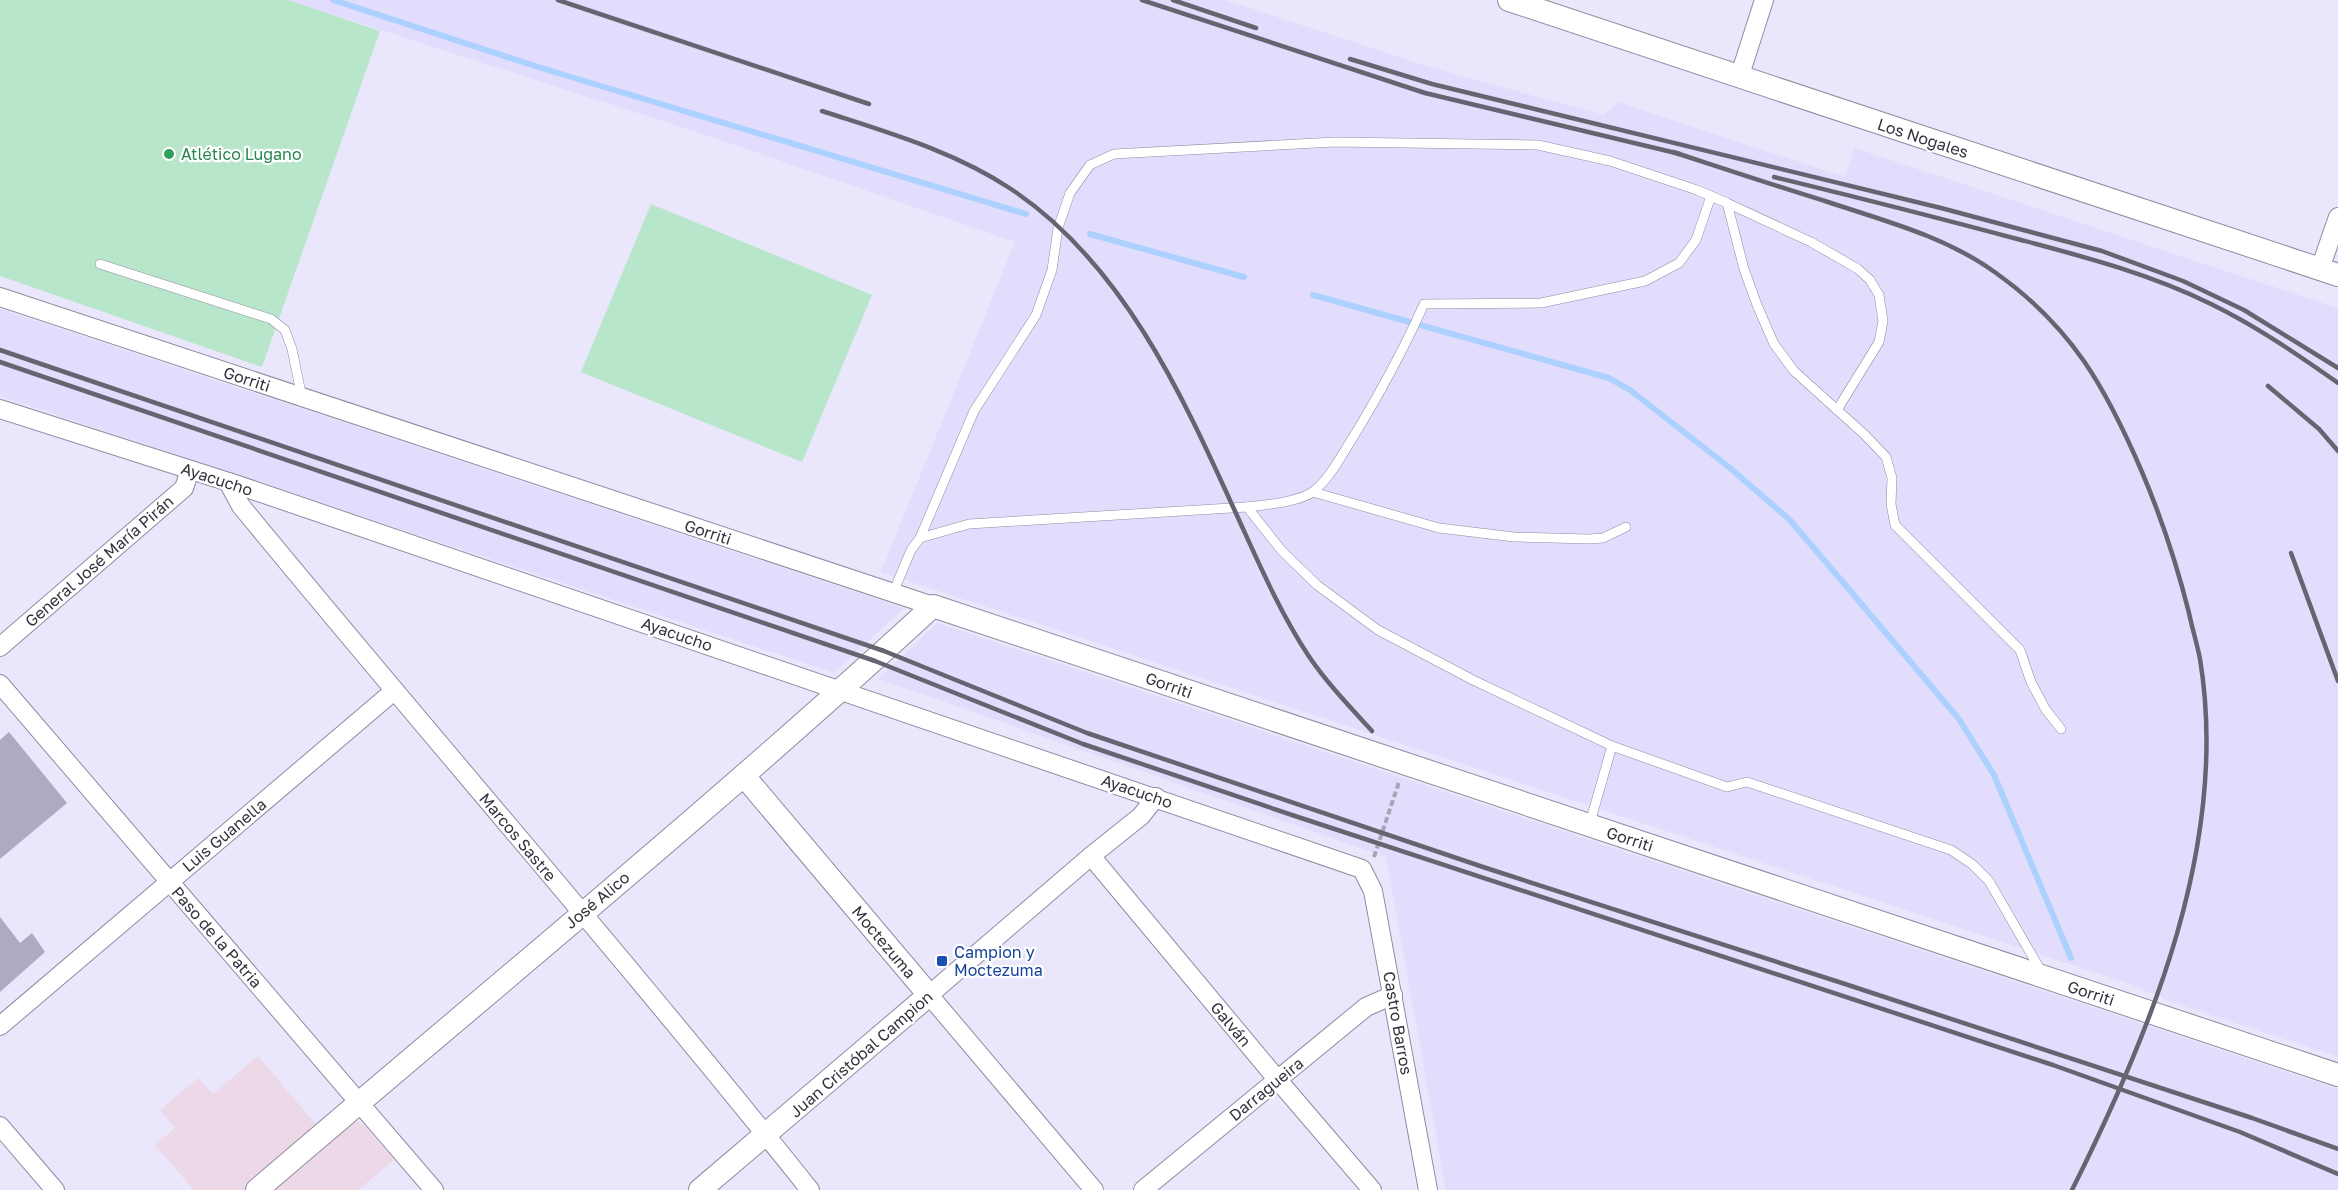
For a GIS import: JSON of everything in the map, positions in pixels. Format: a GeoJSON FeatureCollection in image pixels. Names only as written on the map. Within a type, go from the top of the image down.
{"type":"FeatureCollection","features":[{"type":"Feature","properties":{"kind":"street","name":"Los Nogales"},"geometry":{"type":"LineString","coordinates":[[1509,0],[2329,272]]}},
{"type":"Feature","properties":{"kind":"street"},"geometry":{"type":"LineString","coordinates":[[1739,78],[1764,0]]}},
{"type":"Feature","properties":{"kind":"street"},"geometry":{"type":"LineString","coordinates":[[2329,272],[2338,217]]}},
{"type":"Feature","properties":{"kind":"street","name":"Gorriti"},"geometry":{"type":"LineString","coordinates":[[0,297],[2338,1075]]}},
{"type":"Feature","properties":{"kind":"street","name":"Ayacucho"},"geometry":{"type":"LineString","coordinates":[[0,409],[228,482],[1156,797],[1352,864],[1362,869],[1367,876]]}},
{"type":"Feature","properties":{"kind":"street","name":"General José María Pirán"},"geometry":{"type":"LineString","coordinates":[[0,647],[184,488],[190,470]]}},
{"type":"Feature","properties":{"kind":"street","name":"Marcos Sastre"},"geometry":{"type":"LineString","coordinates":[[228,482],[241,506],[394,691],[582,912],[810,1190]]}},
{"type":"Feature","properties":{"kind":"street","name":"José Alico"},"geometry":{"type":"LineString","coordinates":[[257,1190],[744,776],[933,606]]}},
{"type":"Feature","properties":{"kind":"street","name":"Paso de la Patria"},"geometry":{"type":"LineString","coordinates":[[0,684],[434,1190]]}},
{"type":"Feature","properties":{"kind":"street","name":"Luis Guanella"},"geometry":{"type":"LineString","coordinates":[[0,1026],[394,691]]}},
{"type":"Feature","properties":{"kind":"street","name":"Moctezuma"},"geometry":{"type":"LineString","coordinates":[[744,776],[1094,1190]]}},
{"type":"Feature","properties":{"kind":"street","name":"Juan Cristóbal Campion"},"geometry":{"type":"LineString","coordinates":[[700,1190],[1091,856],[1141,816],[1156,797]]}},
{"type":"Feature","properties":{"kind":"street","name":"Galván"},"geometry":{"type":"LineString","coordinates":[[1091,856],[1372,1190]]}},
{"type":"Feature","properties":{"kind":"street","name":"Castro Barros"},"geometry":{"type":"LineString","coordinates":[[1367,876],[1373,891],[1428,1190]]}},
{"type":"Feature","properties":{"kind":"street","name":"Darragueira"},"geometry":{"type":"LineString","coordinates":[[1143,1190],[1366,1007],[1393,995]]}},
{"type":"Feature","properties":{"kind":"street"},"geometry":{"type":"LineString","coordinates":[[0,1126],[55,1190]]}},
{"type":"Feature","properties":{"kind":"lane"},"geometry":{"type":"LineString","coordinates":[[893,593],[911,550],[920,538],[974,411],[1036,315],[1052,270],[1058,228],[1070,193],[1090,165],[1114,154],[1334,142],[1538,146],[1610,161],[1712,196],[1811,242],[1858,269],[1870,280],[1879,295],[1883,321],[1879,342],[1837,410]]}},
{"type":"Feature","properties":{"kind":"lane"},"geometry":{"type":"LineString","coordinates":[[1313,492],[1336,465],[1391,374],[1424,304],[1541,303],[1645,281],[1679,263],[1696,240],[1712,196]]}},
{"type":"Feature","properties":{"kind":"lane"},"geometry":{"type":"LineString","coordinates":[[1727,203],[1744,269],[1774,344],[1794,371],[1886,457],[1892,478],[1891,504],[1895,525],[2020,650],[2031,682],[2046,710],[2061,729]]}},
{"type":"Feature","properties":{"kind":"lane"},"geometry":{"type":"LineString","coordinates":[[100,264],[271,319],[285,330],[292,349],[302,398]]}},
{"type":"Feature","properties":{"kind":"lane"},"geometry":{"type":"LineString","coordinates":[[920,538],[969,524],[1247,507],[1268,505],[1313,492],[1439,528],[1514,537],[1589,540],[1603,538],[1626,527]]}},
{"type":"Feature","properties":{"kind":"lane"},"geometry":{"type":"LineString","coordinates":[[1247,507],[1282,551],[1317,585],[1378,630],[1473,680],[1612,746],[1727,787],[1747,782],[1951,850],[1972,864],[1989,881],[2044,977]]}},
{"type":"Feature","properties":{"kind":"lane"},"geometry":{"type":"LineString","coordinates":[[1589,826],[1612,746]]}},
{"type":"Feature","properties":{"kind":"path"},"geometry":{"type":"LineString","coordinates":[[1367,876],[1405,764]]}},
{"type":"Feature","properties":{"kind":"shaded area"},"geometry":{"type":"Polygon","coordinates":[[[288,0],[1225,0],[1433,68],[1604,115],[1618,102],[1845,177],[1854,148],[2338,308],[2338,1057],[2163,999],[2163,997],[2133,985],[881,572],[1015,242],[706,135],[288,0]]]}},
{"type":"Feature","properties":{"kind":"shaded area"},"geometry":{"type":"Polygon","coordinates":[[[0,309],[904,608],[834,673],[0,396],[0,309]]]}},
{"type":"Feature","properties":{"kind":"shaded area"},"geometry":{"type":"Polygon","coordinates":[[[937,623],[2338,1089],[2338,1190],[1446,1190],[1386,857],[879,679],[937,623]]]}},
{"type":"Feature","properties":{"kind":"shaded area"},"geometry":{"type":"Polygon","coordinates":[[[258,1056],[318,1127],[244,1190],[194,1190],[155,1145],[175,1128],[160,1110],[198,1078],[213,1094],[258,1056]]]}},
{"type":"Feature","properties":{"kind":"shaded area"},"geometry":{"type":"Polygon","coordinates":[[[358,1122],[364,1125],[394,1160],[358,1190],[270,1190],[351,1123],[358,1122]]]}},
{"type":"Feature","properties":{"kind":"green space","name":"Atlético Lugano"},"geometry":{"type":"Polygon","coordinates":[[[0,0],[288,0],[380,31],[262,367],[0,276],[0,0]]]}},
{"type":"Feature","properties":{"kind":"green space"},"geometry":{"type":"Polygon","coordinates":[[[651,204],[872,295],[802,462],[581,372],[651,204]]]}},
{"type":"Feature","properties":{"kind":"building"},"geometry":{"type":"Polygon","coordinates":[[[9,732],[67,803],[0,859],[0,740],[9,732]]]}},
{"type":"Feature","properties":{"kind":"building"},"geometry":{"type":"Polygon","coordinates":[[[0,917],[20,943],[32,933],[45,952],[0,992],[0,917]]]}},
{"type":"Feature","properties":{"kind":"waterway"},"geometry":{"type":"LineString","coordinates":[[333,0],[538,67],[1026,214]]}},
{"type":"Feature","properties":{"kind":"waterway"},"geometry":{"type":"LineString","coordinates":[[1090,234],[1244,277]]}},
{"type":"Feature","properties":{"kind":"waterway"},"geometry":{"type":"LineString","coordinates":[[1313,295],[1609,378],[1630,390],[1730,468],[1790,520],[1959,719],[1994,775],[2071,958]]}},
{"type":"Feature","properties":{"kind":"railway"},"geometry":{"type":"LineString","coordinates":[[558,0],[869,104]]}},
{"type":"Feature","properties":{"kind":"railway"},"geometry":{"type":"LineString","coordinates":[[1142,0],[1425,93],[1680,154]]}},
{"type":"Feature","properties":{"kind":"railway"},"geometry":{"type":"LineString","coordinates":[[1173,0],[1256,28]]}},
{"type":"Feature","properties":{"kind":"railway"},"geometry":{"type":"LineString","coordinates":[[1350,59],[1432,84],[1941,208],[2102,251],[2183,281],[2244,310],[2338,368]]}},
{"type":"Feature","properties":{"kind":"railway"},"geometry":{"type":"LineString","coordinates":[[822,111],[943,153],[989,176],[1011,189],[1050,219],[1085,253],[1116,291],[1144,332],[1169,376],[1214,465],[1268,583],[1297,638],[1322,675],[1372,731]]}},
{"type":"Feature","properties":{"kind":"railway"},"geometry":{"type":"LineString","coordinates":[[1673,152],[1915,231],[1957,249],[1996,273],[2046,315],[2084,361],[2115,413],[2156,506],[2179,577],[2200,659],[2206,728],[2204,796],[2194,865],[2177,933],[2156,1000],[2102,1129],[2072,1190]]}},
{"type":"Feature","properties":{"kind":"railway"},"geometry":{"type":"LineString","coordinates":[[1774,177],[2045,246],[2141,275],[2188,293],[2228,313],[2276,341],[2338,383]]}},
{"type":"Feature","properties":{"kind":"railway"},"geometry":{"type":"LineString","coordinates":[[0,350],[884,651],[1087,733],[1486,868],[2252,1118],[2338,1149]]}},
{"type":"Feature","properties":{"kind":"railway"},"geometry":{"type":"LineString","coordinates":[[0,362],[875,661],[1083,744],[2053,1065],[2240,1132],[2338,1174]]}},
{"type":"Feature","properties":{"kind":"railway"},"geometry":{"type":"LineString","coordinates":[[2268,386],[2319,429],[2338,451]]}},
{"type":"Feature","properties":{"kind":"railway"},"geometry":{"type":"LineString","coordinates":[[2291,553],[2338,681]]}},
{"type":"Feature","properties":{"kind":"place","name":"Atlético Lugano"},"geometry":{"type":"Point","coordinates":[169,154]}},
{"type":"Feature","properties":{"kind":"place","name":"Campion y Moctezuma"},"geometry":{"type":"Point","coordinates":[942,961]}}]}
